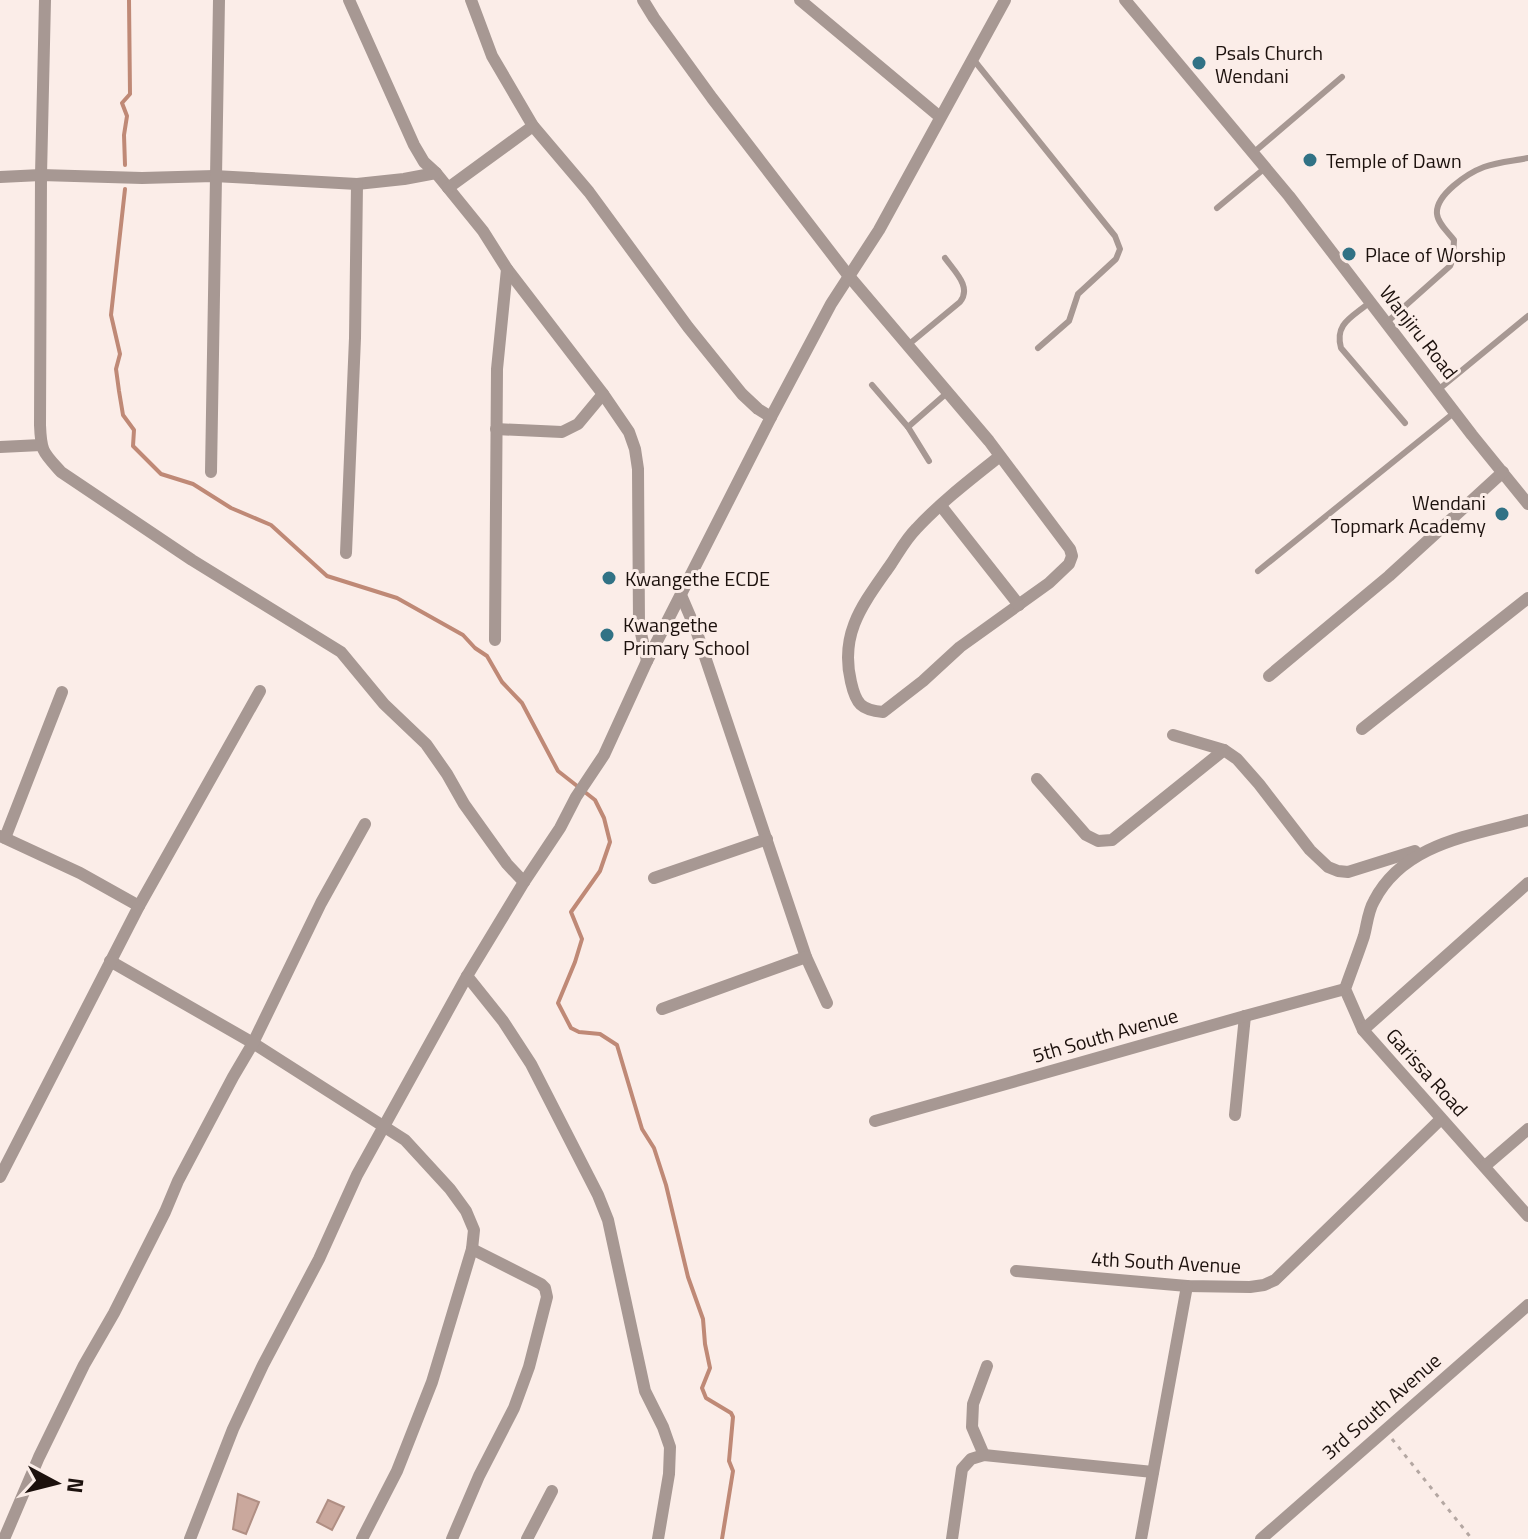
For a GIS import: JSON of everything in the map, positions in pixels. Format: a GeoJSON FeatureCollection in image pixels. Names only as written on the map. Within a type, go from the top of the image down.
{"type":"FeatureCollection","features":[{"type":"Feature","properties":{"kind":"street"},"geometry":{"type":"LineString","coordinates":[[45,0],[41,175],[41,445],[44,453],[61,472],[192,560],[341,652],[384,704],[426,744],[464,804],[507,864],[524,882]]}},
{"type":"Feature","properties":{"kind":"street"},"geometry":{"type":"LineString","coordinates":[[211,472],[219,0]]}},
{"type":"Feature","properties":{"kind":"street"},"geometry":{"type":"LineString","coordinates":[[349,0],[424,162],[483,231],[507,269],[629,432],[638,469],[639,624],[647,661]]}},
{"type":"Feature","properties":{"kind":"street"},"geometry":{"type":"LineString","coordinates":[[471,0],[492,56],[533,126],[589,192],[688,327],[742,394],[771,417]]}},
{"type":"Feature","properties":{"kind":"street"},"geometry":{"type":"LineString","coordinates":[[643,0],[712,98],[848,275],[1000,456],[1070,549],[1072,556],[1069,564],[1059,574],[960,647],[883,712],[868,711],[859,705],[848,669],[849,640],[854,621],[914,530],[1000,456]]}},
{"type":"Feature","properties":{"kind":"street"},"geometry":{"type":"LineString","coordinates":[[800,0],[940,117]]}},
{"type":"Feature","properties":{"kind":"street"},"geometry":{"type":"LineString","coordinates":[[190,1539],[233,1429],[319,1259],[357,1175],[467,976],[604,755],[647,661],[831,304],[879,230],[1005,0]]}},
{"type":"Feature","properties":{"kind":"street","name":"Wanjiru Road"},"geometry":{"type":"LineString","coordinates":[[1125,0],[1265,168],[1528,504]]}},
{"type":"Feature","properties":{"kind":"street"},"geometry":{"type":"LineString","coordinates":[[448,188],[533,126]]}},
{"type":"Feature","properties":{"kind":"street"},"geometry":{"type":"LineString","coordinates":[[0,177],[214,176],[357,184],[436,173]]}},
{"type":"Feature","properties":{"kind":"street"},"geometry":{"type":"LineString","coordinates":[[346,553],[355,338],[357,184]]}},
{"type":"Feature","properties":{"kind":"street"},"geometry":{"type":"LineString","coordinates":[[495,640],[497,369],[507,269]]}},
{"type":"Feature","properties":{"kind":"street"},"geometry":{"type":"LineString","coordinates":[[496,429],[562,432],[578,424],[603,394]]}},
{"type":"Feature","properties":{"kind":"street"},"geometry":{"type":"LineString","coordinates":[[0,447],[41,445]]}},
{"type":"Feature","properties":{"kind":"street"},"geometry":{"type":"LineString","coordinates":[[1269,676],[1389,576],[1503,472]]}},
{"type":"Feature","properties":{"kind":"street"},"geometry":{"type":"LineString","coordinates":[[941,506],[1019,605]]}},
{"type":"Feature","properties":{"kind":"street"},"geometry":{"type":"LineString","coordinates":[[681,595],[696,630],[806,957],[827,1003]]}},
{"type":"Feature","properties":{"kind":"street"},"geometry":{"type":"LineString","coordinates":[[1362,729],[1528,598]]}},
{"type":"Feature","properties":{"kind":"street"},"geometry":{"type":"LineString","coordinates":[[0,1177],[139,906],[260,691]]}},
{"type":"Feature","properties":{"kind":"street"},"geometry":{"type":"LineString","coordinates":[[62,692],[2,837],[80,873],[139,906]]}},
{"type":"Feature","properties":{"kind":"street"},"geometry":{"type":"LineString","coordinates":[[1173,735],[1224,750],[1237,759],[1310,850],[1328,867],[1338,871],[1348,872],[1528,820]]}},
{"type":"Feature","properties":{"kind":"street"},"geometry":{"type":"LineString","coordinates":[[1037,779],[1086,835],[1098,841],[1112,840],[1224,750]]}},
{"type":"Feature","properties":{"kind":"street"},"geometry":{"type":"LineString","coordinates":[[4,1539],[39,1457],[84,1365],[114,1313],[178,1181],[253,1043],[321,903],[365,824]]}},
{"type":"Feature","properties":{"kind":"street"},"geometry":{"type":"LineString","coordinates":[[654,878],[767,839]]}},
{"type":"Feature","properties":{"kind":"street"},"geometry":{"type":"LineString","coordinates":[[1345,989],[1372,904],[1384,883],[1403,864],[1430,847]]}},
{"type":"Feature","properties":{"kind":"street"},"geometry":{"type":"LineString","coordinates":[[1363,1030],[1528,883]]}},
{"type":"Feature","properties":{"kind":"street"},"geometry":{"type":"LineString","coordinates":[[662,1009],[806,957]]}},
{"type":"Feature","properties":{"kind":"street"},"geometry":{"type":"LineString","coordinates":[[110,961],[253,1043],[384,1125],[422,1157],[466,1211],[474,1230],[472,1249],[432,1382],[397,1471],[362,1539]]}},
{"type":"Feature","properties":{"kind":"street"},"geometry":{"type":"LineString","coordinates":[[467,976],[503,1021],[531,1064],[608,1220],[645,1391],[670,1447],[669,1474],[658,1539]]}},
{"type":"Feature","properties":{"kind":"street","name":"Garissa Road"},"geometry":{"type":"LineString","coordinates":[[1345,989],[1363,1030],[1528,1216]]}},
{"type":"Feature","properties":{"kind":"street","name":"5th South Avenue"},"geometry":{"type":"LineString","coordinates":[[875,1121],[1345,989]]}},
{"type":"Feature","properties":{"kind":"street"},"geometry":{"type":"LineString","coordinates":[[1235,1115],[1245,1016]]}},
{"type":"Feature","properties":{"kind":"street","name":"4th South Avenue"},"geometry":{"type":"LineString","coordinates":[[1016,1271],[1187,1286],[1264,1285],[1275,1280],[1441,1119]]}},
{"type":"Feature","properties":{"kind":"street"},"geometry":{"type":"LineString","coordinates":[[1485,1166],[1528,1129]]}},
{"type":"Feature","properties":{"kind":"street"},"geometry":{"type":"LineString","coordinates":[[452,1539],[479,1476],[514,1408],[529,1367],[547,1297],[541,1284],[472,1249]]}},
{"type":"Feature","properties":{"kind":"street"},"geometry":{"type":"LineString","coordinates":[[1141,1539],[1187,1286]]}},
{"type":"Feature","properties":{"kind":"street","name":"3rd South Avenue"},"geometry":{"type":"LineString","coordinates":[[1261,1539],[1528,1305]]}},
{"type":"Feature","properties":{"kind":"street"},"geometry":{"type":"LineString","coordinates":[[984,1455],[972,1427],[973,1404],[987,1366]]}},
{"type":"Feature","properties":{"kind":"street"},"geometry":{"type":"LineString","coordinates":[[952,1539],[962,1469],[971,1459],[984,1455],[1153,1472]]}},
{"type":"Feature","properties":{"kind":"street"},"geometry":{"type":"LineString","coordinates":[[527,1539],[552,1491]]}},
{"type":"Feature","properties":{"kind":"lane"},"geometry":{"type":"LineString","coordinates":[[973,59],[1115,236],[1120,249],[1116,259],[1078,294],[1069,321],[1038,348]]}},
{"type":"Feature","properties":{"kind":"lane"},"geometry":{"type":"LineString","coordinates":[[1253,153],[1342,77]]}},
{"type":"Feature","properties":{"kind":"lane"},"geometry":{"type":"LineString","coordinates":[[1386,323],[1450,266],[1454,240],[1439,222],[1436,213],[1445,192],[1480,168],[1528,158]]}},
{"type":"Feature","properties":{"kind":"lane"},"geometry":{"type":"LineString","coordinates":[[1217,208],[1265,168]]}},
{"type":"Feature","properties":{"kind":"lane"},"geometry":{"type":"LineString","coordinates":[[908,345],[965,297],[965,287],[945,258]]}},
{"type":"Feature","properties":{"kind":"lane"},"geometry":{"type":"LineString","coordinates":[[1370,302],[1340,327],[1338,337],[1341,348],[1405,423]]}},
{"type":"Feature","properties":{"kind":"lane"},"geometry":{"type":"LineString","coordinates":[[1438,390],[1528,316]]}},
{"type":"Feature","properties":{"kind":"lane"},"geometry":{"type":"LineString","coordinates":[[872,385],[908,427],[929,461]]}},
{"type":"Feature","properties":{"kind":"lane"},"geometry":{"type":"LineString","coordinates":[[908,427],[948,392]]}},
{"type":"Feature","properties":{"kind":"lane"},"geometry":{"type":"LineString","coordinates":[[1258,571],[1455,412]]}},
{"type":"Feature","properties":{"kind":"path"},"geometry":{"type":"LineString","coordinates":[[1384,1430],[1472,1539]]}},
{"type":"Feature","properties":{"kind":"building"},"geometry":{"type":"Polygon","coordinates":[[[238,1494],[259,1502],[246,1534],[233,1529],[238,1494]]]}},
{"type":"Feature","properties":{"kind":"building"},"geometry":{"type":"Polygon","coordinates":[[[328,1500],[344,1507],[332,1530],[317,1522],[328,1500]]]}},
{"type":"Feature","properties":{"kind":"waterway"},"geometry":{"type":"LineString","coordinates":[[125,165],[127,116],[122,103],[130,94],[129,0]]}},
{"type":"Feature","properties":{"kind":"waterway"},"geometry":{"type":"LineString","coordinates":[[125,189],[111,315],[120,354],[116,369],[123,415],[134,430],[133,446],[161,474],[193,484],[231,508],[271,525],[327,576],[397,598],[463,635],[487,656],[502,682],[522,703],[558,771],[595,800],[604,818],[610,842],[600,871],[571,912],[582,939],[558,1003],[571,1028],[600,1034],[617,1045],[642,1129],[654,1148],[666,1185],[688,1277],[703,1319],[710,1368],[702,1388],[706,1398],[733,1417],[729,1461],[733,1471],[722,1539]]}},
{"type":"Feature","properties":{"kind":"place","name":"Psals Church Wendani"},"geometry":{"type":"Point","coordinates":[1199,63]}},
{"type":"Feature","properties":{"kind":"place","name":"Temple of Dawn"},"geometry":{"type":"Point","coordinates":[1310,160]}},
{"type":"Feature","properties":{"kind":"place","name":"Place of Worship"},"geometry":{"type":"Point","coordinates":[1349,254]}},
{"type":"Feature","properties":{"kind":"place","name":"Wendani Topmark Academy"},"geometry":{"type":"Point","coordinates":[1502,514]}},
{"type":"Feature","properties":{"kind":"place","name":"Kwangethe ECDE"},"geometry":{"type":"Point","coordinates":[609,578]}},
{"type":"Feature","properties":{"kind":"place","name":"Kwangethe Primary School"},"geometry":{"type":"Point","coordinates":[607,635]}}]}
